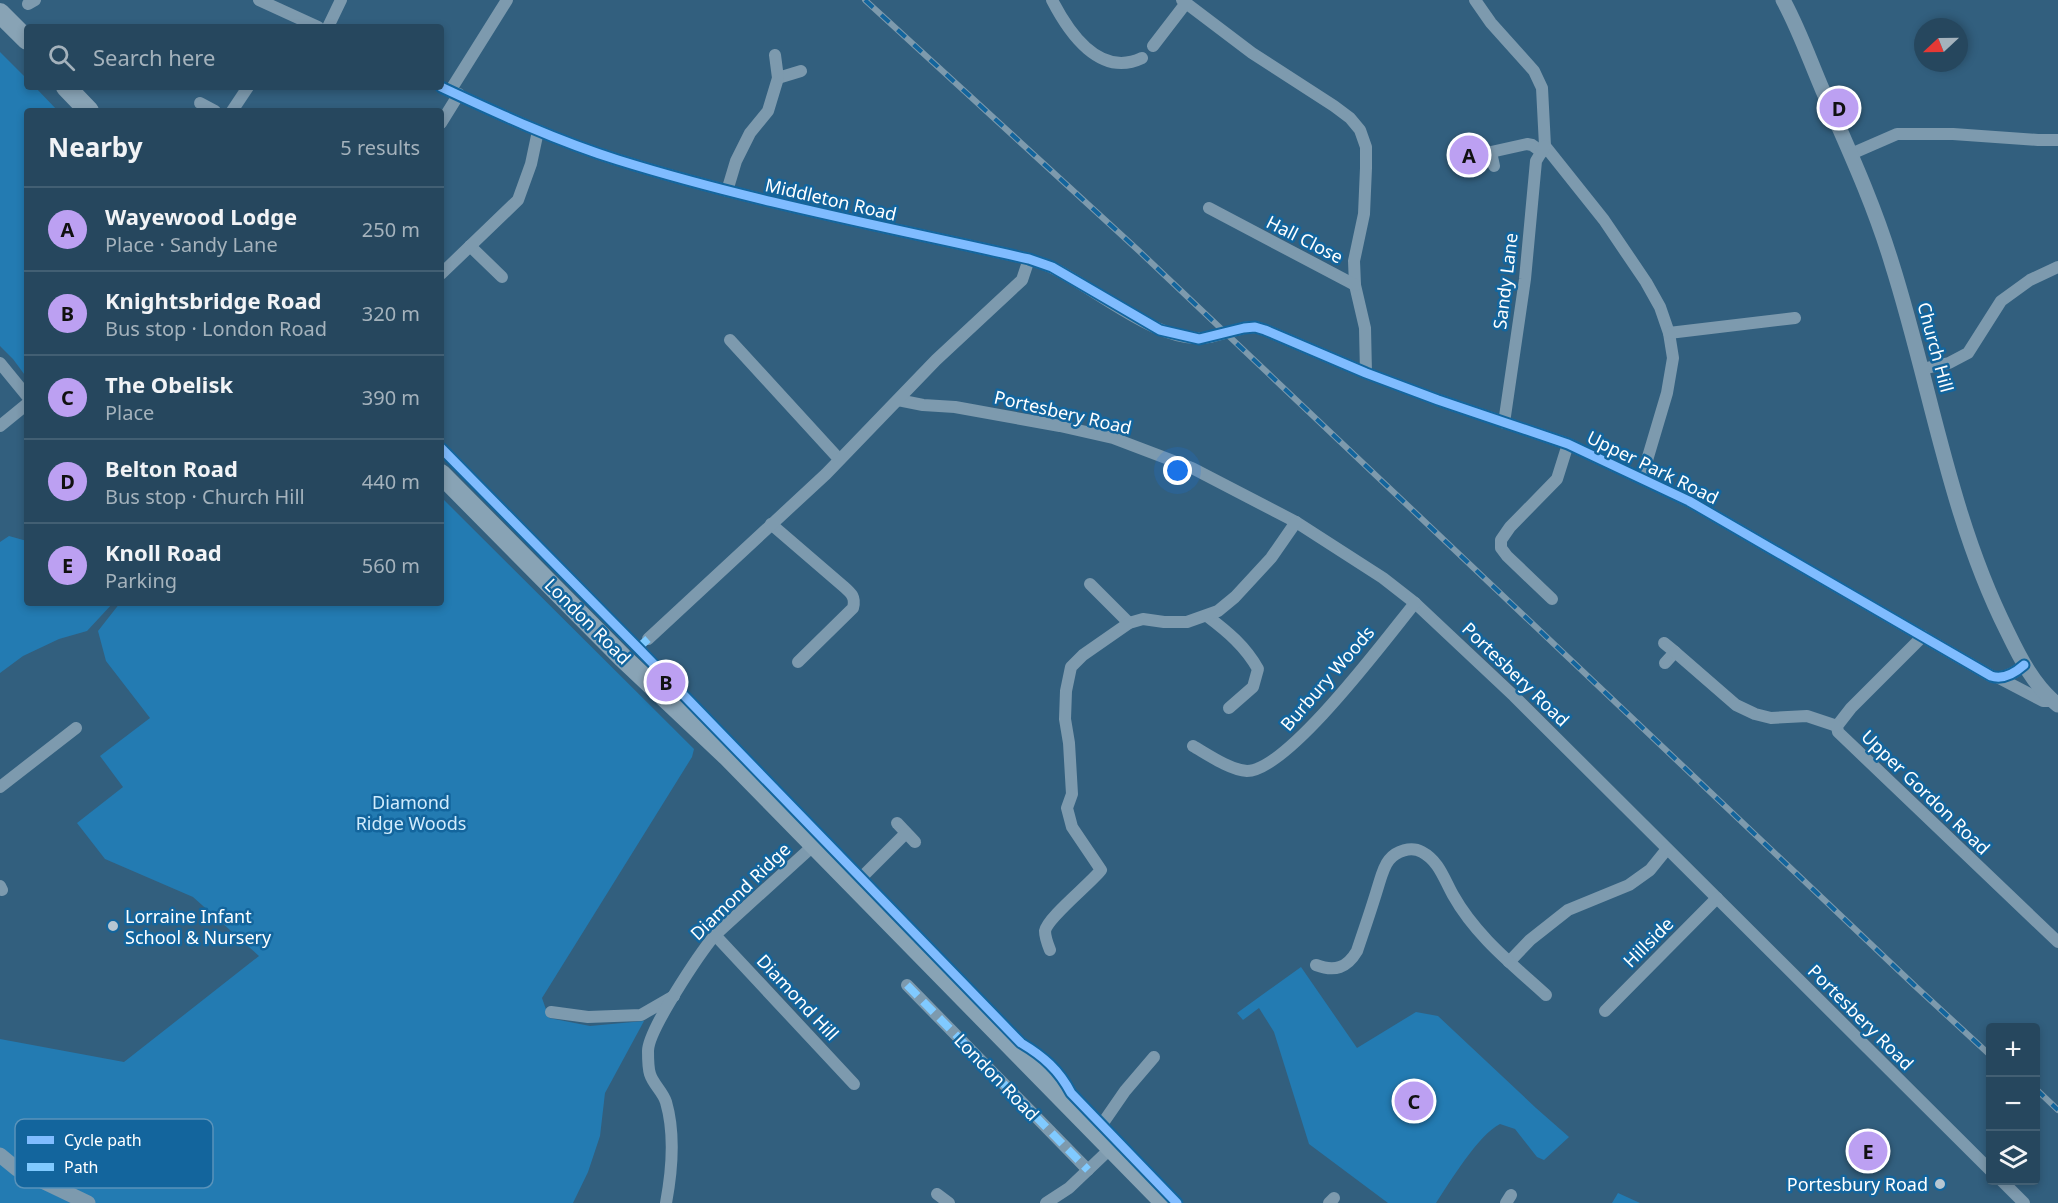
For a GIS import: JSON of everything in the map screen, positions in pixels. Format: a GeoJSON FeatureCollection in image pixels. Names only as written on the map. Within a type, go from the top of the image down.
{"type":"FeatureCollection","features":[{"type":"Feature","properties":{"kind":"main road"},"geometry":{"type":"LineString","coordinates":[[0,13],[24,37]]}},
{"type":"Feature","properties":{"kind":"main road"},"geometry":{"type":"LineString","coordinates":[[0,27],[24,51]]}},
{"type":"Feature","properties":{"kind":"main road"},"geometry":{"type":"LineString","coordinates":[[69,90],[86,108]]}},
{"type":"Feature","properties":{"kind":"main road","name":"London Road"},"geometry":{"type":"LineString","coordinates":[[444,477],[623,658],[728,757],[1165,1203]]}},
{"type":"Feature","properties":{"kind":"street"},"geometry":{"type":"LineString","coordinates":[[260,0],[292,22]]}},
{"type":"Feature","properties":{"kind":"street"},"geometry":{"type":"LineString","coordinates":[[329,24],[341,0]]}},
{"type":"Feature","properties":{"kind":"street"},"geometry":{"type":"LineString","coordinates":[[444,112],[450,91],[507,0]]}},
{"type":"Feature","properties":{"kind":"street"},"geometry":{"type":"LineString","coordinates":[[1052,0],[1075,37],[1094,54],[1112,63],[1134,62],[1142,58]]}},
{"type":"Feature","properties":{"kind":"street","name":"Sandy Lane"},"geometry":{"type":"LineString","coordinates":[[1475,0],[1491,23],[1534,71],[1542,88],[1544,149],[1536,161],[1525,279],[1504,423]]}},
{"type":"Feature","properties":{"kind":"street","name":"Church Hill"},"geometry":{"type":"LineString","coordinates":[[1783,0],[1869,196],[1892,264],[1964,528],[1988,591],[2024,665],[2055,703]]}},
{"type":"Feature","properties":{"kind":"street"},"geometry":{"type":"LineString","coordinates":[[1153,46],[1184,2],[1252,53],[1334,106],[1350,118],[1360,130],[1366,147],[1364,214],[1354,261],[1355,285],[1365,328],[1366,373]]}},
{"type":"Feature","properties":{"kind":"street"},"geometry":{"type":"LineString","coordinates":[[727,191],[736,161],[750,133],[768,111],[778,78],[775,55]]}},
{"type":"Feature","properties":{"kind":"street"},"geometry":{"type":"LineString","coordinates":[[778,78],[801,71]]}},
{"type":"Feature","properties":{"kind":"street"},"geometry":{"type":"LineString","coordinates":[[234,108],[246,90]]}},
{"type":"Feature","properties":{"kind":"street","name":"Middleton Road"},"geometry":{"type":"LineString","coordinates":[[450,91],[538,131],[616,159],[727,191],[921,237],[1029,259],[1052,267],[1160,330],[1195,339],[1244,328]]}},
{"type":"Feature","properties":{"kind":"street"},"geometry":{"type":"LineString","coordinates":[[200,103],[209,108]]}},
{"type":"Feature","properties":{"kind":"street"},"geometry":{"type":"LineString","coordinates":[[444,271],[518,200],[531,164],[538,131]]}},
{"type":"Feature","properties":{"kind":"street"},"geometry":{"type":"LineString","coordinates":[[1851,154],[1898,134],[1953,134],[2058,140]]}},
{"type":"Feature","properties":{"kind":"street"},"geometry":{"type":"LineString","coordinates":[[1494,166],[1491,152],[1527,144],[1544,149],[1604,220],[1660,307],[1669,333],[1673,358],[1667,393],[1642,477]]}},
{"type":"Feature","properties":{"kind":"street","name":"Hall Close"},"geometry":{"type":"LineString","coordinates":[[1209,208],[1355,285]]}},
{"type":"Feature","properties":{"kind":"street"},"geometry":{"type":"LineString","coordinates":[[470,246],[502,277]]}},
{"type":"Feature","properties":{"kind":"street"},"geometry":{"type":"LineString","coordinates":[[648,639],[826,474],[936,360],[1022,280],[1029,259]]}},
{"type":"Feature","properties":{"kind":"street"},"geometry":{"type":"LineString","coordinates":[[1922,369],[1949,363],[1968,352],[2001,301],[2030,280],[2058,267]]}},
{"type":"Feature","properties":{"kind":"street"},"geometry":{"type":"LineString","coordinates":[[1669,333],[1795,318]]}},
{"type":"Feature","properties":{"kind":"street","name":"Upper Park Road"},"geometry":{"type":"LineString","coordinates":[[1244,328],[1255,327],[1284,337],[1366,373],[1568,444],[1642,477],[1689,501],[1991,676],[2043,701],[2055,703]]}},
{"type":"Feature","properties":{"kind":"street"},"geometry":{"type":"LineString","coordinates":[[730,340],[839,459]]}},
{"type":"Feature","properties":{"kind":"street"},"geometry":{"type":"LineString","coordinates":[[0,363],[24,392]]}},
{"type":"Feature","properties":{"kind":"street","name":"Portesbery Road"},"geometry":{"type":"LineString","coordinates":[[898,400],[923,405],[955,407],[1113,438],[1192,468],[1296,522],[1383,578],[1415,603],[1514,696],[1986,1166]]}},
{"type":"Feature","properties":{"kind":"street"},"geometry":{"type":"LineString","coordinates":[[0,426],[24,406]]}},
{"type":"Feature","properties":{"kind":"street"},"geometry":{"type":"LineString","coordinates":[[1552,599],[1507,556],[1501,548],[1501,540],[1510,527],[1557,479],[1568,444]]}},
{"type":"Feature","properties":{"kind":"street"},"geometry":{"type":"LineString","coordinates":[[1050,950],[1045,932],[1049,922],[1069,901],[1090,884],[1101,870],[1072,827],[1067,808],[1072,794],[1065,719],[1066,691],[1071,667],[1083,655],[1129,623],[1143,619],[1186,622],[1218,611],[1235,597],[1271,558],[1296,522]]}},
{"type":"Feature","properties":{"kind":"street"},"geometry":{"type":"LineString","coordinates":[[771,524],[853,595],[855,602],[853,608],[798,662]]}},
{"type":"Feature","properties":{"kind":"street"},"geometry":{"type":"LineString","coordinates":[[1090,584],[1129,623]]}},
{"type":"Feature","properties":{"kind":"street","name":"Burbury Woods"},"geometry":{"type":"LineString","coordinates":[[1193,746],[1223,763],[1247,771],[1263,766],[1287,750],[1329,707],[1415,603]]}},
{"type":"Feature","properties":{"kind":"street"},"geometry":{"type":"LineString","coordinates":[[1207,616],[1231,634],[1258,669],[1253,687],[1229,708]]}},
{"type":"Feature","properties":{"kind":"street","name":"Upper Gordon Road"},"geometry":{"type":"LineString","coordinates":[[1923,636],[1851,708],[1837,726],[1838,732],[2058,942]]}},
{"type":"Feature","properties":{"kind":"street"},"geometry":{"type":"LineString","coordinates":[[1664,643],[1736,705],[1755,714],[1771,718],[1807,716],[1837,726]]}},
{"type":"Feature","properties":{"kind":"street"},"geometry":{"type":"LineString","coordinates":[[1665,663],[1675,652]]}},
{"type":"Feature","properties":{"kind":"street"},"geometry":{"type":"LineString","coordinates":[[1999,678],[2017,671],[2024,665]]}},
{"type":"Feature","properties":{"kind":"street"},"geometry":{"type":"LineString","coordinates":[[0,787],[76,728]]}},
{"type":"Feature","properties":{"kind":"street"},"geometry":{"type":"LineString","coordinates":[[897,823],[915,842]]}},
{"type":"Feature","properties":{"kind":"street"},"geometry":{"type":"LineString","coordinates":[[854,885],[906,832]]}},
{"type":"Feature","properties":{"kind":"street","name":"Diamond Ridge"},"geometry":{"type":"LineString","coordinates":[[666,1203],[671,1128],[665,1100],[650,1074],[648,1048],[662,1016],[715,935],[814,845]]}},
{"type":"Feature","properties":{"kind":"street"},"geometry":{"type":"LineString","coordinates":[[1316,965],[1336,969],[1351,961],[1357,951],[1388,861],[1396,854],[1408,849],[1419,850],[1439,867],[1471,921],[1495,950],[1546,995]]}},
{"type":"Feature","properties":{"kind":"street"},"geometry":{"type":"LineString","coordinates":[[1509,962],[1530,940],[1568,910],[1629,885],[1650,870],[1667,849]]}},
{"type":"Feature","properties":{"kind":"street","name":"Hillside"},"geometry":{"type":"LineString","coordinates":[[1605,1011],[1717,898]]}},
{"type":"Feature","properties":{"kind":"street","name":"Diamond Hill"},"geometry":{"type":"LineString","coordinates":[[715,935],[854,1084]]}},
{"type":"Feature","properties":{"kind":"street","name":"London Road"},"geometry":{"type":"LineString","coordinates":[[907,985],[1088,1170]]}},
{"type":"Feature","properties":{"kind":"street","name":"Diamond Ridge"},"geometry":{"type":"LineString","coordinates":[[551,1012],[588,1017],[641,1015],[675,995]]}},
{"type":"Feature","properties":{"kind":"street"},"geometry":{"type":"LineString","coordinates":[[1096,1133],[1125,1091],[1154,1057]]}},
{"type":"Feature","properties":{"kind":"street"},"geometry":{"type":"LineString","coordinates":[[1046,1203],[1069,1188],[1111,1148]]}},
{"type":"Feature","properties":{"kind":"street"},"geometry":{"type":"LineString","coordinates":[[0,1155],[15,1168]]}},
{"type":"Feature","properties":{"kind":"street"},"geometry":{"type":"LineString","coordinates":[[2006,1185],[2024,1203]]}},
{"type":"Feature","properties":{"kind":"street"},"geometry":{"type":"LineString","coordinates":[[56,1188],[88,1203]]}},
{"type":"Feature","properties":{"kind":"street"},"geometry":{"type":"LineString","coordinates":[[937,1194],[949,1203]]}},
{"type":"Feature","properties":{"kind":"green space"},"geometry":{"type":"Polygon","coordinates":[[[0,52],[24,76],[24,90],[38,90],[55,108],[24,108],[24,374],[0,346],[0,52]]]}},
{"type":"Feature","properties":{"kind":"green space","name":"Diamond Ridge Woods"},"geometry":{"type":"Polygon","coordinates":[[[444,500],[694,749],[692,757],[542,998],[549,1018],[590,1026],[644,1021],[605,1093],[600,1136],[588,1172],[573,1203],[0,1203],[0,1039],[124,1062],[259,956],[193,897],[105,859],[77,823],[123,787],[100,756],[150,718],[106,661],[98,631],[118,606],[444,606],[444,500]]]}},
{"type":"Feature","properties":{"kind":"green space"},"geometry":{"type":"Polygon","coordinates":[[[9,536],[24,540],[24,606],[110,606],[87,631],[59,639],[23,656],[0,673],[0,542],[9,536]]]}},
{"type":"Feature","properties":{"kind":"green space"},"geometry":{"type":"Polygon","coordinates":[[[1301,967],[1357,1048],[1416,1012],[1438,1016],[1569,1137],[1544,1160],[1537,1157],[1515,1129],[1500,1124],[1474,1148],[1436,1203],[1388,1203],[1309,1144],[1274,1032],[1259,1008],[1243,1020],[1237,1013],[1301,967]]]}},
{"type":"Feature","properties":{"kind":"green space"},"geometry":{"type":"Polygon","coordinates":[[[1618,1193],[1640,1203],[1612,1203],[1618,1193]]]}},
{"type":"Feature","properties":{"kind":"railway"},"geometry":{"type":"LineString","coordinates":[[865,0],[1139,251],[1986,1051]]}},
{"type":"Feature","properties":{"kind":"railway"},"geometry":{"type":"LineString","coordinates":[[2040,1093],[2058,1110]]}},
{"type":"Feature","properties":{"kind":"marked path"},"geometry":{"type":"LineString","coordinates":[[638,648],[648,639]]}},
{"type":"Feature","properties":{"kind":"marked path"},"geometry":{"type":"LineString","coordinates":[[907,985],[1088,1170]]}},
{"type":"Feature","properties":{"kind":"cycle path"},"geometry":{"type":"LineString","coordinates":[[444,88],[550,136],[669,175],[823,214],[1029,259],[1052,267],[1160,330],[1199,339],[1244,328],[1255,327],[1265,330],[1366,373],[1568,444],[1689,501],[1991,676],[2009,675],[2024,665]]}},
{"type":"Feature","properties":{"kind":"cycle path"},"geometry":{"type":"LineString","coordinates":[[444,451],[1021,1043],[1050,1064],[1071,1093],[1177,1203]]}},
{"type":"Feature","properties":{"kind":"place","name":"Belton Road"},"geometry":{"type":"Point","coordinates":[1839,108]}},
{"type":"Feature","properties":{"kind":"place","name":"Wayewood Lodge"},"geometry":{"type":"Point","coordinates":[1469,155]}},
{"type":"Feature","properties":{"kind":"place","name":"Knightsbridge Road"},"geometry":{"type":"Point","coordinates":[666,682]}},
{"type":"Feature","properties":{"kind":"place","name":"Lorraine Infant School & Nursery"},"geometry":{"type":"Point","coordinates":[113,926]}},
{"type":"Feature","properties":{"kind":"place","name":"The Obelisk"},"geometry":{"type":"Point","coordinates":[1414,1101]}},
{"type":"Feature","properties":{"kind":"place","name":"Knoll Road"},"geometry":{"type":"Point","coordinates":[1868,1151]}},
{"type":"Feature","properties":{"kind":"place","name":"Portesbury Road"},"geometry":{"type":"Point","coordinates":[1940,1184]}}]}
